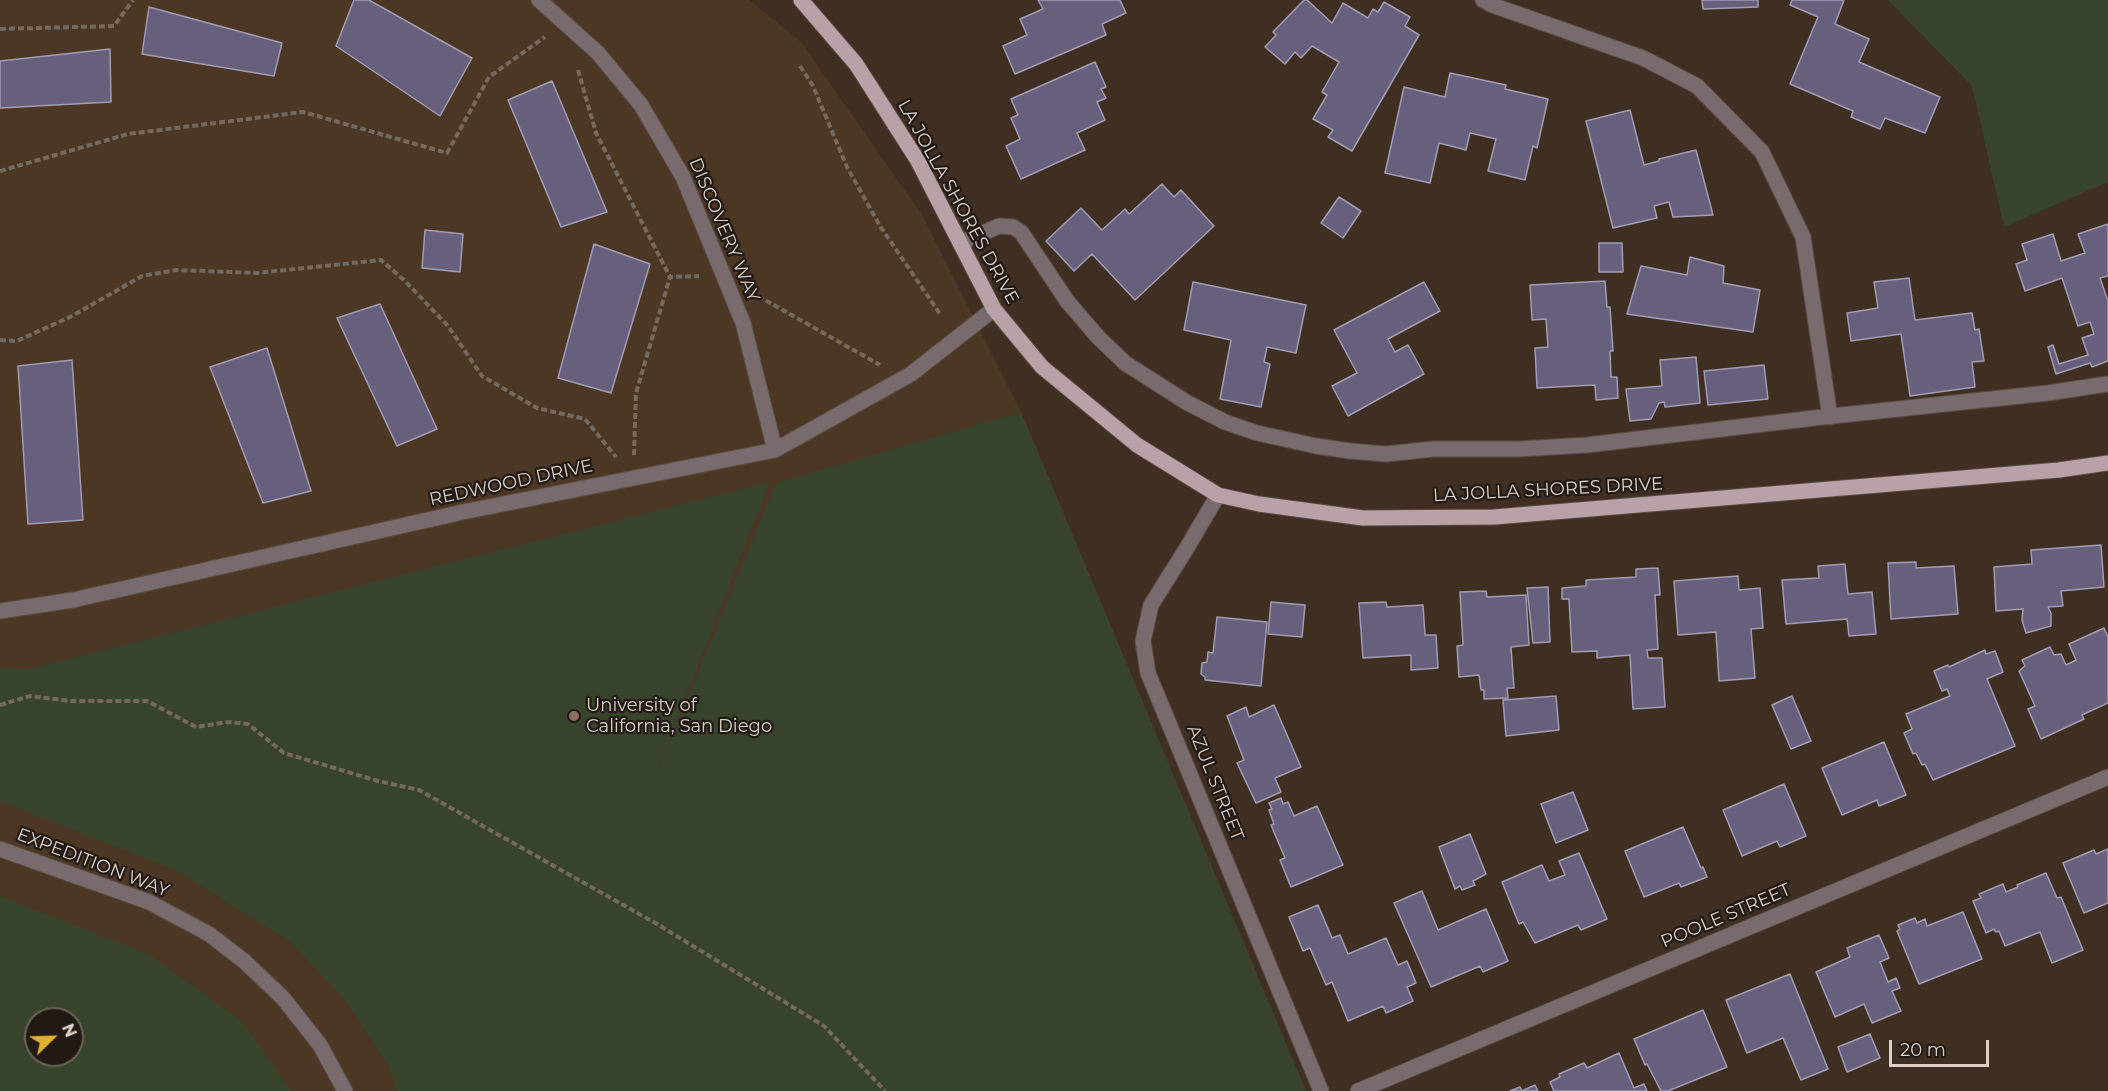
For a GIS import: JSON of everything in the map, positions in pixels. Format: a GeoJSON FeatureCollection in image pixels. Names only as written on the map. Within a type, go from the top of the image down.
{"type":"FeatureCollection","features":[{"type":"Feature","properties":{"kind":"main road","name":"LA JOLLA SHORES DRIVE"},"geometry":{"type":"LineString","coordinates":[[801,0],[856,64],[918,161],[993,309],[1041,367],[1137,445],[1218,495],[1259,504],[1363,518],[1494,517],[2059,470],[2108,463]]}},
{"type":"Feature","properties":{"kind":"street","name":"DISCOVERY WAY"},"geometry":{"type":"LineString","coordinates":[[539,0],[598,53],[641,105],[683,177],[743,323],[775,450]]}},
{"type":"Feature","properties":{"kind":"street"},"geometry":{"type":"LineString","coordinates":[[1483,0],[1643,58],[1697,86],[1762,152],[1803,237],[1830,417]]}},
{"type":"Feature","properties":{"kind":"street"},"geometry":{"type":"LineString","coordinates":[[960,243],[999,226],[1013,226],[1021,232],[1066,302],[1125,363],[1186,402],[1225,422],[1257,433],[1316,446],[1386,454],[1433,449],[1587,445],[2048,393],[2108,384]]}},
{"type":"Feature","properties":{"kind":"street","name":"REDWOOD DRIVE"},"geometry":{"type":"LineString","coordinates":[[0,611],[73,600],[310,545],[775,450],[911,374],[993,309]]}},
{"type":"Feature","properties":{"kind":"street","name":"AZUL STREET"},"geometry":{"type":"LineString","coordinates":[[1218,495],[1150,605],[1143,641],[1148,673],[1321,1091]]}},
{"type":"Feature","properties":{"kind":"street","name":"POOLE STREET"},"geometry":{"type":"LineString","coordinates":[[1358,1091],[2108,777]]}},
{"type":"Feature","properties":{"kind":"street","name":"EXPEDITION WAY"},"geometry":{"type":"LineString","coordinates":[[0,849],[149,902],[209,934],[244,961],[283,999],[320,1045],[345,1091]]}},
{"type":"Feature","properties":{"kind":"path"},"geometry":{"type":"LineString","coordinates":[[0,29],[114,26],[133,0]]}},
{"type":"Feature","properties":{"kind":"path"},"geometry":{"type":"LineString","coordinates":[[0,171],[128,134],[303,112],[447,153],[489,77],[564,23]]}},
{"type":"Feature","properties":{"kind":"path"},"geometry":{"type":"LineString","coordinates":[[800,66],[813,86],[848,167],[880,226],[940,314]]}},
{"type":"Feature","properties":{"kind":"path"},"geometry":{"type":"LineString","coordinates":[[577,67],[596,134],[670,277],[636,393],[634,477]]}},
{"type":"Feature","properties":{"kind":"path"},"geometry":{"type":"LineString","coordinates":[[0,340],[17,341],[72,316],[142,276],[177,270],[257,273],[381,260],[405,280],[448,326],[482,376],[537,408],[585,419],[634,477]]}},
{"type":"Feature","properties":{"kind":"path"},"geometry":{"type":"LineString","coordinates":[[670,277],[704,276]]}},
{"type":"Feature","properties":{"kind":"path"},"geometry":{"type":"LineString","coordinates":[[754,293],[883,366]]}},
{"type":"Feature","properties":{"kind":"path"},"geometry":{"type":"LineString","coordinates":[[0,705],[30,696],[70,701],[147,701],[196,727],[228,722],[248,724],[284,753],[378,781],[419,790],[657,924],[824,1026],[885,1091]]}},
{"type":"Feature","properties":{"kind":"shaded area","name":"University of California, San Diego"},"geometry":{"type":"Polygon","coordinates":[[[0,0],[749,0],[801,42],[922,215],[1021,412],[1306,1091],[0,1091],[0,0]]]}},
{"type":"Feature","properties":{"kind":"green space"},"geometry":{"type":"Polygon","coordinates":[[[1888,0],[2108,0],[2108,182],[2004,227],[1972,86],[1888,0]]]}},
{"type":"Feature","properties":{"kind":"green space"},"geometry":{"type":"Polygon","coordinates":[[[1021,412],[1306,1091],[397,1091],[389,1067],[346,1001],[290,942],[177,871],[0,801],[0,668],[28,669],[770,482],[648,793],[776,483],[1021,412]]]}},
{"type":"Feature","properties":{"kind":"green space"},"geometry":{"type":"Polygon","coordinates":[[[0,896],[149,954],[244,1023],[291,1091],[0,1091],[0,896]]]}},
{"type":"Feature","properties":{"kind":"building"},"geometry":{"type":"Polygon","coordinates":[[[354,0],[369,0],[472,58],[440,116],[336,46],[354,0]]]}},
{"type":"Feature","properties":{"kind":"building"},"geometry":{"type":"Polygon","coordinates":[[[1038,0],[1120,0],[1126,13],[1102,24],[1106,35],[1015,74],[1003,46],[1027,35],[1020,19],[1043,9],[1038,0]]]}},
{"type":"Feature","properties":{"kind":"building"},"geometry":{"type":"Polygon","coordinates":[[[1304,0],[1307,0],[1332,23],[1343,3],[1368,18],[1373,9],[1378,12],[1384,2],[1410,17],[1405,26],[1419,35],[1352,151],[1328,137],[1333,130],[1313,119],[1327,95],[1322,92],[1339,62],[1312,46],[1301,58],[1295,52],[1285,64],[1265,47],[1276,35],[1273,32],[1304,0]]]}},
{"type":"Feature","properties":{"kind":"building"},"geometry":{"type":"Polygon","coordinates":[[[1702,0],[1758,0],[1758,7],[1703,9],[1702,0]]]}},
{"type":"Feature","properties":{"kind":"building"},"geometry":{"type":"Polygon","coordinates":[[[1792,0],[1844,0],[1835,24],[1869,39],[1859,62],[1940,97],[1925,133],[1885,118],[1880,129],[1851,117],[1853,111],[1790,84],[1818,17],[1790,5],[1792,0]]]}},
{"type":"Feature","properties":{"kind":"building"},"geometry":{"type":"Polygon","coordinates":[[[149,7],[282,43],[274,76],[142,54],[149,7]]]}},
{"type":"Feature","properties":{"kind":"building"},"geometry":{"type":"Polygon","coordinates":[[[110,49],[111,102],[0,108],[0,61],[110,49]]]}},
{"type":"Feature","properties":{"kind":"building"},"geometry":{"type":"Polygon","coordinates":[[[1095,62],[1106,87],[1101,89],[1106,98],[1097,102],[1105,120],[1077,133],[1085,150],[1021,179],[1006,146],[1020,139],[1011,118],[1018,115],[1011,99],[1095,62]]]}},
{"type":"Feature","properties":{"kind":"building"},"geometry":{"type":"Polygon","coordinates":[[[1450,73],[1506,85],[1505,89],[1548,99],[1537,148],[1533,146],[1525,180],[1488,171],[1496,139],[1470,133],[1466,150],[1439,143],[1430,183],[1385,173],[1404,87],[1445,97],[1450,73]]]}},
{"type":"Feature","properties":{"kind":"building"},"geometry":{"type":"Polygon","coordinates":[[[552,81],[607,212],[561,227],[508,100],[552,81]]]}},
{"type":"Feature","properties":{"kind":"building"},"geometry":{"type":"Polygon","coordinates":[[[1630,110],[1644,165],[1696,150],[1713,215],[1673,217],[1669,202],[1654,206],[1657,218],[1613,228],[1586,121],[1630,110]]]}},
{"type":"Feature","properties":{"kind":"building"},"geometry":{"type":"Polygon","coordinates":[[[1162,184],[1174,197],[1181,190],[1214,226],[1135,300],[1092,254],[1074,271],[1046,241],[1081,208],[1102,230],[1125,209],[1129,214],[1162,184]]]}},
{"type":"Feature","properties":{"kind":"building"},"geometry":{"type":"Polygon","coordinates":[[[1339,197],[1361,211],[1343,238],[1321,223],[1339,197]]]}},
{"type":"Feature","properties":{"kind":"building"},"geometry":{"type":"Polygon","coordinates":[[[2108,224],[2108,276],[2100,278],[2108,301],[2108,361],[2092,367],[2090,363],[2056,374],[2048,347],[2053,345],[2059,364],[2088,355],[2082,338],[2094,334],[2090,322],[2078,326],[2062,278],[2025,291],[2016,264],[2027,260],[2022,244],[2053,234],[2061,261],[2085,253],[2078,234],[2108,224]]]}},
{"type":"Feature","properties":{"kind":"building"},"geometry":{"type":"Polygon","coordinates":[[[425,230],[463,234],[460,272],[422,268],[425,230]]]}},
{"type":"Feature","properties":{"kind":"building"},"geometry":{"type":"Polygon","coordinates":[[[1599,243],[1622,243],[1623,272],[1599,272],[1599,243]]]}},
{"type":"Feature","properties":{"kind":"building"},"geometry":{"type":"Polygon","coordinates":[[[594,244],[650,264],[611,393],[558,378],[594,244]]]}},
{"type":"Feature","properties":{"kind":"building"},"geometry":{"type":"Polygon","coordinates":[[[1690,257],[1724,266],[1723,283],[1760,290],[1753,332],[1627,314],[1641,266],[1687,275],[1690,257]]]}},
{"type":"Feature","properties":{"kind":"building"},"geometry":{"type":"Polygon","coordinates":[[[1909,278],[1915,320],[1972,313],[1975,330],[1979,329],[1984,361],[1972,362],[1975,387],[1910,396],[1901,334],[1851,341],[1847,313],[1878,308],[1874,282],[1909,278]]]}},
{"type":"Feature","properties":{"kind":"building"},"geometry":{"type":"Polygon","coordinates":[[[1605,281],[1607,307],[1610,307],[1613,351],[1610,351],[1611,377],[1617,377],[1618,398],[1596,400],[1595,385],[1537,388],[1535,348],[1548,347],[1546,319],[1532,320],[1530,285],[1605,281]]]}},
{"type":"Feature","properties":{"kind":"building"},"geometry":{"type":"Polygon","coordinates":[[[1193,282],[1306,305],[1296,353],[1267,347],[1264,362],[1270,364],[1261,407],[1220,399],[1231,340],[1184,330],[1193,282]]]}},
{"type":"Feature","properties":{"kind":"building"},"geometry":{"type":"Polygon","coordinates":[[[1424,282],[1440,311],[1388,339],[1395,352],[1408,345],[1424,374],[1348,416],[1332,386],[1357,373],[1334,330],[1424,282]]]}},
{"type":"Feature","properties":{"kind":"building"},"geometry":{"type":"Polygon","coordinates":[[[380,304],[437,429],[397,446],[337,318],[380,304]]]}},
{"type":"Feature","properties":{"kind":"building"},"geometry":{"type":"Polygon","coordinates":[[[267,348],[311,491],[263,503],[210,367],[267,348]]]}},
{"type":"Feature","properties":{"kind":"building"},"geometry":{"type":"Polygon","coordinates":[[[1696,357],[1700,403],[1665,407],[1664,402],[1659,403],[1651,419],[1630,421],[1626,389],[1662,386],[1660,360],[1696,357]]]}},
{"type":"Feature","properties":{"kind":"building"},"geometry":{"type":"Polygon","coordinates":[[[72,360],[83,520],[28,524],[18,366],[72,360]]]}},
{"type":"Feature","properties":{"kind":"building"},"geometry":{"type":"Polygon","coordinates":[[[1764,365],[1768,399],[1708,405],[1704,371],[1764,365]]]}},
{"type":"Feature","properties":{"kind":"building"},"geometry":{"type":"Polygon","coordinates":[[[2101,545],[2104,587],[2061,591],[2063,606],[2048,607],[2051,613],[2051,626],[2026,633],[2022,620],[2023,609],[1996,611],[1994,567],[2032,564],[2031,550],[2101,545]]]}},
{"type":"Feature","properties":{"kind":"building"},"geometry":{"type":"Polygon","coordinates":[[[1916,562],[1916,568],[1954,566],[1958,614],[1891,619],[1888,563],[1916,562]]]}},
{"type":"Feature","properties":{"kind":"building"},"geometry":{"type":"Polygon","coordinates":[[[1845,564],[1848,594],[1872,592],[1876,634],[1849,636],[1847,619],[1786,624],[1782,580],[1819,578],[1818,566],[1845,564]]]}},
{"type":"Feature","properties":{"kind":"building"},"geometry":{"type":"Polygon","coordinates":[[[1658,568],[1660,595],[1655,595],[1658,649],[1647,650],[1648,658],[1662,658],[1665,707],[1633,709],[1630,655],[1597,658],[1597,651],[1572,652],[1569,599],[1562,599],[1562,588],[1586,586],[1586,580],[1636,577],[1636,569],[1658,568]]]}},
{"type":"Feature","properties":{"kind":"building"},"geometry":{"type":"Polygon","coordinates":[[[1738,576],[1739,590],[1760,588],[1763,628],[1751,629],[1755,678],[1719,681],[1716,632],[1678,635],[1674,581],[1738,576]]]}},
{"type":"Feature","properties":{"kind":"building"},"geometry":{"type":"Polygon","coordinates":[[[1548,587],[1550,642],[1533,643],[1527,588],[1548,587]]]}},
{"type":"Feature","properties":{"kind":"building"},"geometry":{"type":"Polygon","coordinates":[[[1486,591],[1487,597],[1526,595],[1529,645],[1511,647],[1514,688],[1507,688],[1508,698],[1484,699],[1484,690],[1481,690],[1479,675],[1459,677],[1457,646],[1463,645],[1460,592],[1486,591]]]}},
{"type":"Feature","properties":{"kind":"building"},"geometry":{"type":"Polygon","coordinates":[[[1271,602],[1305,605],[1302,637],[1268,634],[1271,602]]]}},
{"type":"Feature","properties":{"kind":"building"},"geometry":{"type":"Polygon","coordinates":[[[1386,602],[1387,607],[1423,605],[1425,635],[1436,635],[1438,668],[1411,670],[1411,655],[1363,658],[1359,603],[1386,602]]]}},
{"type":"Feature","properties":{"kind":"building"},"geometry":{"type":"Polygon","coordinates":[[[1217,617],[1267,622],[1261,686],[1205,680],[1201,674],[1202,663],[1207,662],[1208,652],[1213,653],[1217,617]]]}},
{"type":"Feature","properties":{"kind":"building"},"geometry":{"type":"Polygon","coordinates":[[[2104,628],[2108,637],[2108,703],[2082,715],[2084,719],[2041,739],[2028,709],[2035,706],[2019,671],[2025,666],[2022,660],[2050,647],[2054,655],[2061,654],[2066,665],[2076,660],[2069,644],[2104,628]]]}},
{"type":"Feature","properties":{"kind":"building"},"geometry":{"type":"Polygon","coordinates":[[[1985,650],[1986,654],[1995,651],[2003,672],[1987,679],[2015,746],[1933,780],[1925,764],[1922,765],[1916,753],[1913,754],[1904,733],[1912,729],[1906,714],[1950,696],[1947,689],[1942,691],[1934,671],[1948,665],[1949,667],[1985,650]]]}},
{"type":"Feature","properties":{"kind":"building"},"geometry":{"type":"Polygon","coordinates":[[[1556,696],[1559,730],[1506,736],[1503,700],[1556,696]]]}},
{"type":"Feature","properties":{"kind":"building"},"geometry":{"type":"Polygon","coordinates":[[[1792,696],[1811,741],[1791,749],[1772,705],[1792,696]]]}},
{"type":"Feature","properties":{"kind":"building"},"geometry":{"type":"Polygon","coordinates":[[[1274,705],[1301,767],[1275,778],[1281,792],[1256,803],[1237,763],[1244,760],[1227,716],[1246,707],[1249,717],[1274,705]]]}},
{"type":"Feature","properties":{"kind":"building"},"geometry":{"type":"Polygon","coordinates":[[[1884,742],[1906,795],[1879,806],[1877,800],[1842,815],[1822,768],[1884,742]]]}},
{"type":"Feature","properties":{"kind":"building"},"geometry":{"type":"Polygon","coordinates":[[[1784,784],[1806,836],[1780,847],[1777,841],[1742,856],[1723,810],[1784,784]]]}},
{"type":"Feature","properties":{"kind":"building"},"geometry":{"type":"Polygon","coordinates":[[[1573,792],[1588,830],[1556,843],[1541,804],[1573,792]]]}},
{"type":"Feature","properties":{"kind":"building"},"geometry":{"type":"Polygon","coordinates":[[[1281,798],[1283,804],[1288,802],[1294,816],[1317,806],[1343,865],[1291,887],[1280,860],[1285,858],[1271,825],[1274,824],[1269,810],[1272,809],[1269,803],[1281,798]]]}},
{"type":"Feature","properties":{"kind":"building"},"geometry":{"type":"Polygon","coordinates":[[[1683,827],[1707,877],[1681,887],[1679,883],[1644,897],[1625,851],[1683,827]]]}},
{"type":"Feature","properties":{"kind":"building"},"geometry":{"type":"Polygon","coordinates":[[[1470,834],[1486,874],[1473,881],[1475,885],[1462,890],[1460,886],[1455,889],[1439,847],[1470,834]]]}},
{"type":"Feature","properties":{"kind":"building"},"geometry":{"type":"Polygon","coordinates":[[[2108,849],[2108,903],[2084,913],[2063,863],[2094,850],[2096,854],[2108,849]]]}},
{"type":"Feature","properties":{"kind":"building"},"geometry":{"type":"Polygon","coordinates":[[[1579,853],[1607,919],[1581,930],[1578,925],[1535,943],[1523,922],[1519,924],[1502,882],[1542,865],[1549,881],[1565,875],[1559,861],[1579,853]]]}},
{"type":"Feature","properties":{"kind":"building"},"geometry":{"type":"Polygon","coordinates":[[[2046,873],[2057,898],[2061,897],[2083,950],[2052,963],[2040,932],[2005,946],[1999,931],[1996,932],[1994,929],[1986,933],[1973,901],[1981,898],[1979,894],[2003,884],[2006,892],[2046,873]]]}},
{"type":"Feature","properties":{"kind":"building"},"geometry":{"type":"Polygon","coordinates":[[[1422,891],[1438,930],[1486,909],[1508,961],[1483,972],[1480,966],[1431,987],[1394,903],[1422,891]]]}},
{"type":"Feature","properties":{"kind":"building"},"geometry":{"type":"Polygon","coordinates":[[[1318,905],[1332,938],[1340,935],[1348,954],[1386,938],[1398,965],[1407,961],[1416,983],[1407,987],[1413,1001],[1386,1013],[1383,1006],[1348,1021],[1332,982],[1326,985],[1310,948],[1303,951],[1289,917],[1318,905]]]}},
{"type":"Feature","properties":{"kind":"building"},"geometry":{"type":"Polygon","coordinates":[[[1963,912],[1982,959],[1919,984],[1897,931],[1900,929],[1898,925],[1915,918],[1917,923],[1925,919],[1927,926],[1963,912]]]}},
{"type":"Feature","properties":{"kind":"building"},"geometry":{"type":"Polygon","coordinates":[[[1879,935],[1889,958],[1880,962],[1888,982],[1896,978],[1900,988],[1892,991],[1901,1011],[1872,1023],[1864,1004],[1835,1017],[1816,972],[1850,957],[1847,948],[1879,935]]]}},
{"type":"Feature","properties":{"kind":"building"},"geometry":{"type":"Polygon","coordinates":[[[1790,974],[1828,1069],[1801,1080],[1783,1038],[1747,1053],[1726,1000],[1790,974]]]}},
{"type":"Feature","properties":{"kind":"building"},"geometry":{"type":"Polygon","coordinates":[[[1703,1010],[1727,1067],[1668,1091],[1661,1091],[1647,1064],[1645,1065],[1634,1039],[1703,1010]]]}},
{"type":"Feature","properties":{"kind":"building"},"geometry":{"type":"Polygon","coordinates":[[[1870,1034],[1880,1058],[1847,1072],[1838,1047],[1870,1034]]]}},
{"type":"Feature","properties":{"kind":"building"},"geometry":{"type":"Polygon","coordinates":[[[1619,1053],[1634,1088],[1644,1084],[1647,1091],[1554,1091],[1550,1082],[1560,1077],[1559,1074],[1584,1063],[1587,1068],[1619,1053]]]}},
{"type":"Feature","properties":{"kind":"building"},"geometry":{"type":"Polygon","coordinates":[[[1535,1085],[1538,1091],[1522,1091],[1535,1085]]]}},
{"type":"Feature","properties":{"kind":"building"},"geometry":{"type":"Polygon","coordinates":[[[1520,1087],[1522,1091],[1510,1091],[1520,1087]]]}},
{"type":"Feature","properties":{"kind":"place","name":"University of California, San Diego"},"geometry":{"type":"Point","coordinates":[574,716]}}]}
